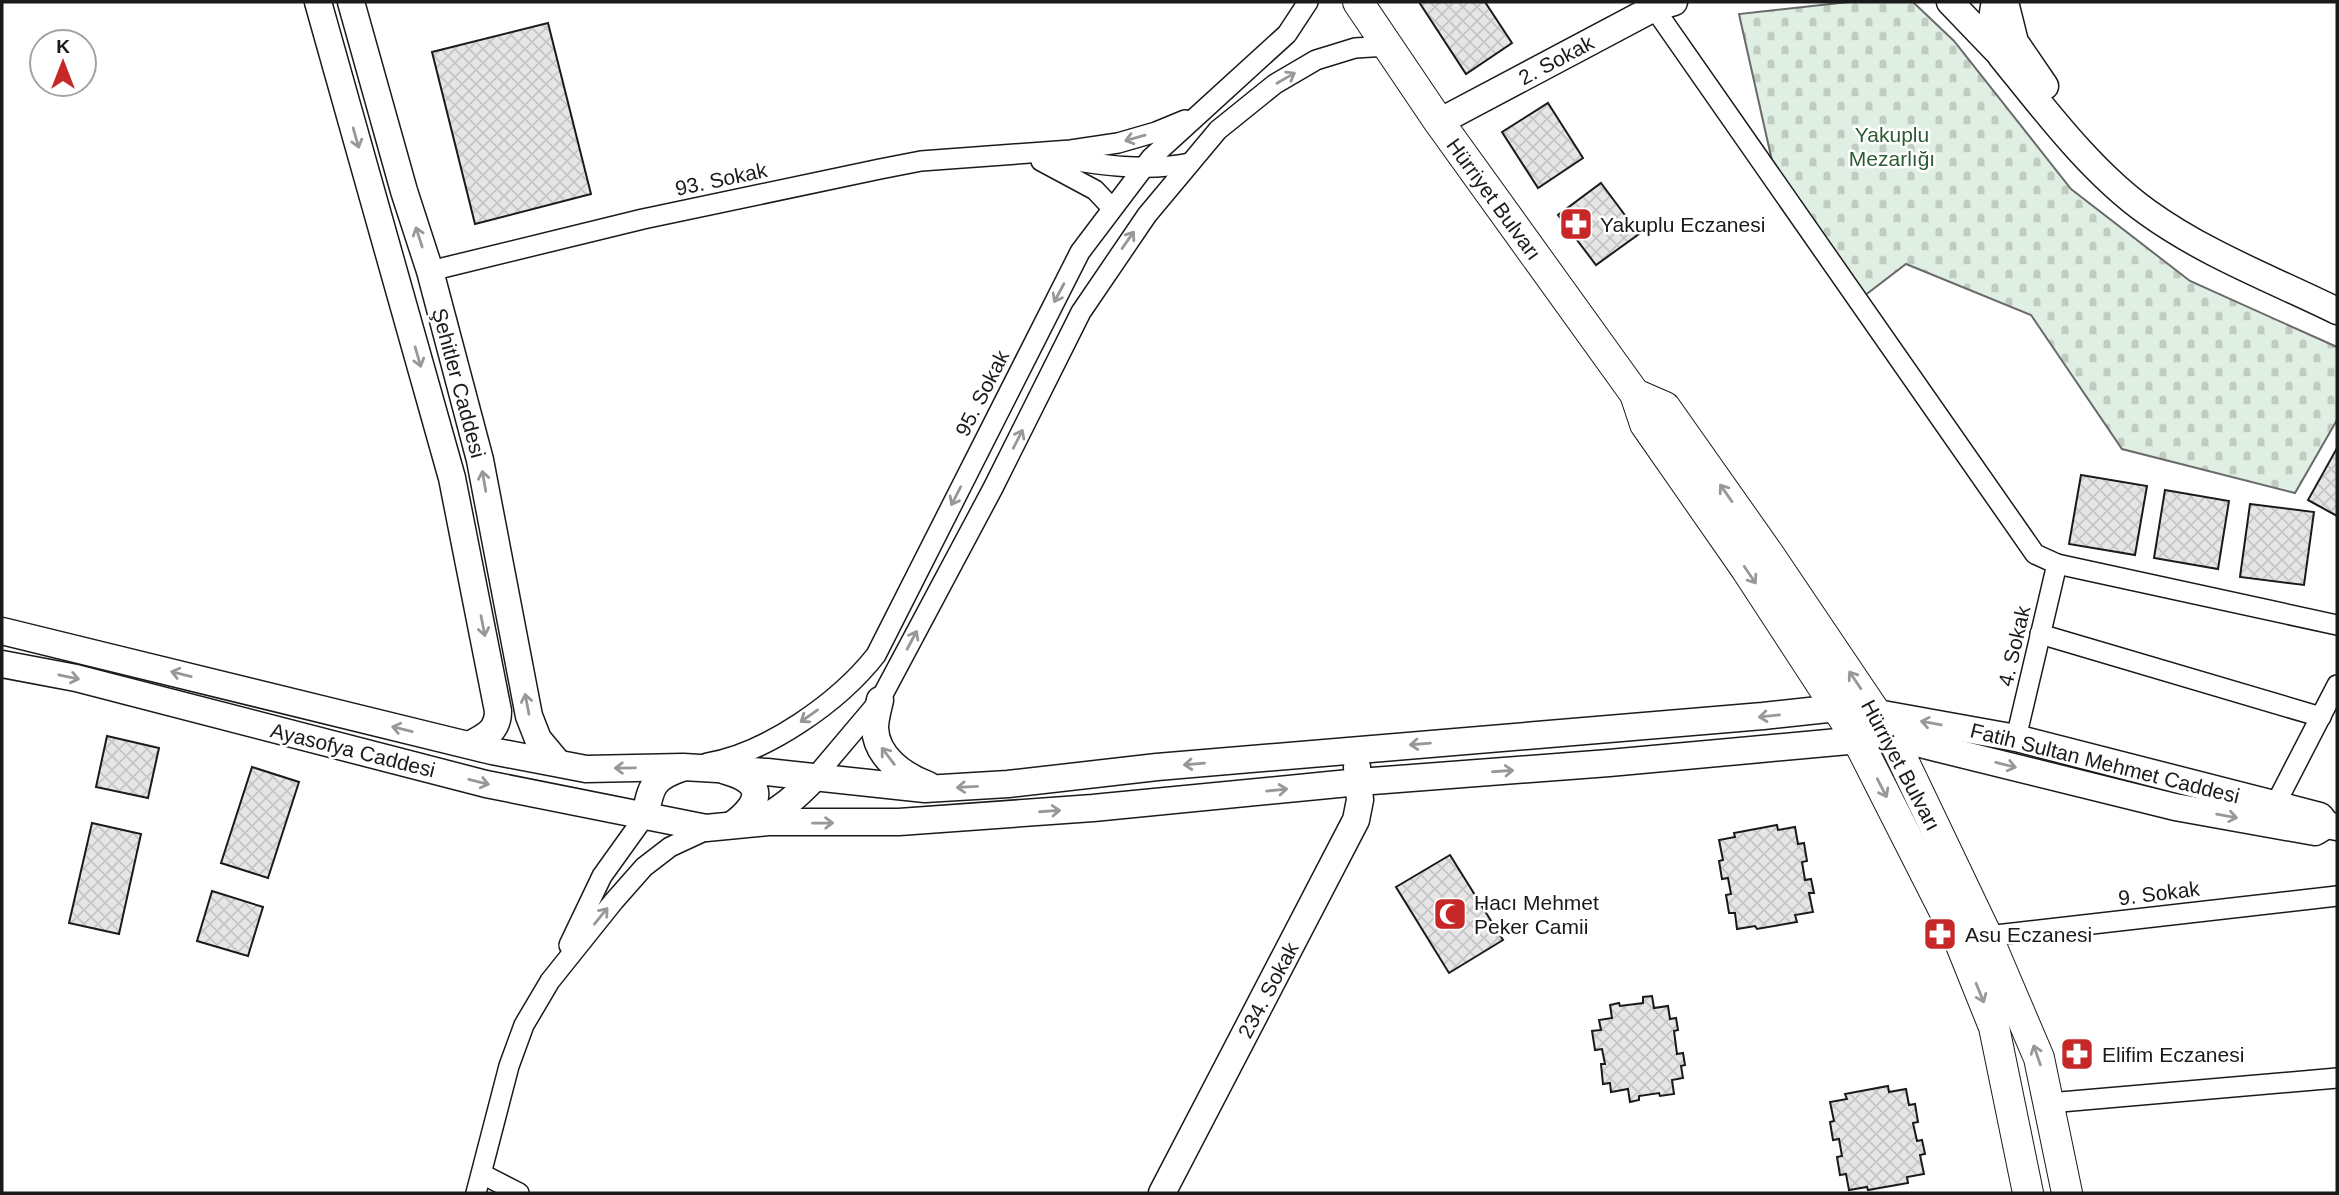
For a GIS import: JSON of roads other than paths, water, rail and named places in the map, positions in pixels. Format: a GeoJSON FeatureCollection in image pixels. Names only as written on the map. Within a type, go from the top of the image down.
{"type":"FeatureCollection","features":[{"type":"Feature","properties":{"kind":"main road","name":"Şehitler Caddesi"},"geometry":{"type":"LineString","coordinates":[[318,2],[452,478],[475,589],[494,684],[498,722],[486,737],[469,745]]}},
{"type":"Feature","properties":{"kind":"main road","name":"Şehitler Caddesi"},"geometry":{"type":"LineString","coordinates":[[351,2],[404,191],[430,271],[480,460],[529,716],[538,740],[558,763]]}},
{"type":"Feature","properties":{"kind":"main road","name":"Hürriyet Bulvarı"},"geometry":{"type":"LineString","coordinates":[[1357,2],[1439,122],[1635,394],[1645,424],[1745,569],[1857,740],[1959,940],[1994,1027],[2028,1193]]}},
{"type":"Feature","properties":{"kind":"main road"},"geometry":{"type":"LineString","coordinates":[[1950,2],[2001,56],[2094,166],[2146,212],[2185,237],[2337,311]]}},
{"type":"Feature","properties":{"kind":"main road"},"geometry":{"type":"LineString","coordinates":[[1995,2],[1991,20],[1992,37],[2001,56]]}},
{"type":"Feature","properties":{"kind":"main road"},"geometry":{"type":"LineString","coordinates":[[2005,2],[2015,42],[2047,89],[2097,148],[2136,186],[2202,231],[2337,296]]}},
{"type":"Feature","properties":{"kind":"main road","name":"2. Sokak"},"geometry":{"type":"LineString","coordinates":[[1439,122],[1664,5]]}},
{"type":"Feature","properties":{"kind":"main road"},"geometry":{"type":"LineString","coordinates":[[342,86],[373,76]]}},
{"type":"Feature","properties":{"kind":"main road"},"geometry":{"type":"LineString","coordinates":[[374,201],[404,191]]}},
{"type":"Feature","properties":{"kind":"main road","name":"Hürriyet Bulvarı"},"geometry":{"type":"LineString","coordinates":[[1635,394],[1665,407],[1884,725],[1987,936],[2039,1058],[2067,1193]]}},
{"type":"Feature","properties":{"kind":"main road"},"geometry":{"type":"LineString","coordinates":[[475,589],[502,579]]}},
{"type":"Feature","properties":{"kind":"main road"},"geometry":{"type":"LineString","coordinates":[[2,631],[469,745],[586,769],[718,769],[936,789],[1009,785],[1157,767],[1837,708],[1884,725]]}},
{"type":"Feature","properties":{"kind":"main road","name":"Ayasofya Caddesi"},"geometry":{"type":"LineString","coordinates":[[2,664],[76,678],[486,784],[645,816],[726,826],[899,822],[1093,808],[1359,782],[1609,763],[1857,740],[1884,725]]}},
{"type":"Feature","properties":{"kind":"main road"},"geometry":{"type":"LineString","coordinates":[[880,700],[875,728],[880,745],[889,760],[910,778],[936,789]]}},
{"type":"Feature","properties":{"kind":"main road","name":"Fatih Sultan Mehmet Caddesi"},"geometry":{"type":"LineString","coordinates":[[1884,725],[2017,738],[2320,816],[2332,826]]}},
{"type":"Feature","properties":{"kind":"main road","name":"Fatih Sultan Mehmet Caddesi"},"geometry":{"type":"LineString","coordinates":[[1884,725],[2175,807],[2315,832],[2332,826]]}},
{"type":"Feature","properties":{"kind":"main road","name":"234. Sokak"},"geometry":{"type":"LineString","coordinates":[[1162,1193],[1356,820],[1360,800],[1355,750]]}},
{"type":"Feature","properties":{"kind":"main road"},"geometry":{"type":"LineString","coordinates":[[645,816],[655,780],[683,767]]}},
{"type":"Feature","properties":{"kind":"main road"},"geometry":{"type":"LineString","coordinates":[[718,769],[750,780],[755,788],[754,802],[746,815],[726,826]]}},
{"type":"Feature","properties":{"kind":"main road"},"geometry":{"type":"LineString","coordinates":[[726,826],[774,814],[815,777]]}},
{"type":"Feature","properties":{"kind":"street","name":"95. Sokak"},"geometry":{"type":"LineString","coordinates":[[683,767],[715,762],[778,738],[840,694],[862,673],[876,655],[1080,252],[1151,158],[1287,34],[1308,2]]}},
{"type":"Feature","properties":{"kind":"street"},"geometry":{"type":"LineString","coordinates":[[1664,5],[2035,554],[2057,564],[2337,625]]}},
{"type":"Feature","properties":{"kind":"street"},"geometry":{"type":"LineString","coordinates":[[815,777],[880,700],[993,488],[1081,312],[1126,243],[1218,130],[1275,85],[1316,60],[1355,48],[1388,46]]}},
{"type":"Feature","properties":{"kind":"street"},"geometry":{"type":"LineString","coordinates":[[1025,153],[1118,143],[1156,132],[1199,114]]}},
{"type":"Feature","properties":{"kind":"street"},"geometry":{"type":"LineString","coordinates":[[1025,153],[1143,168],[1166,168],[1190,163]]}},
{"type":"Feature","properties":{"kind":"street"},"geometry":{"type":"LineString","coordinates":[[1025,153],[1095,190],[1112,208]]}},
{"type":"Feature","properties":{"kind":"street","name":"93. Sokak"},"geometry":{"type":"LineString","coordinates":[[430,271],[642,219],[880,169],[921,161],[1025,153]]}},
{"type":"Feature","properties":{"kind":"street"},"geometry":{"type":"LineString","coordinates":[[1041,326],[1067,341]]}},
{"type":"Feature","properties":{"kind":"street","name":"4. Sokak"},"geometry":{"type":"LineString","coordinates":[[2017,738],[2057,564]]}},
{"type":"Feature","properties":{"kind":"street"},"geometry":{"type":"LineString","coordinates":[[2040,634],[2321,717]]}},
{"type":"Feature","properties":{"kind":"street"},"geometry":{"type":"LineString","coordinates":[[2275,805],[2337,685]]}},
{"type":"Feature","properties":{"kind":"street"},"geometry":{"type":"LineString","coordinates":[[519,1193],[479,1184],[494,1118],[524,1025],[558,969],[602,876],[645,816]]}},
{"type":"Feature","properties":{"kind":"street"},"geometry":{"type":"LineString","coordinates":[[558,969],[644,867],[670,847],[726,826]]}},
{"type":"Feature","properties":{"kind":"street","name":"9. Sokak"},"geometry":{"type":"LineString","coordinates":[[1987,936],[2337,896]]}},
{"type":"Feature","properties":{"kind":"street"},"geometry":{"type":"LineString","coordinates":[[2049,1103],[2337,1079]]}},
{"type":"Feature","properties":{"kind":"place","name":"Yakuplu Eczanesi"},"geometry":{"type":"Point","coordinates":[1576,224]}},
{"type":"Feature","properties":{"kind":"place","name":"Hacı Mehmet Peker Camii"},"geometry":{"type":"Point","coordinates":[1450,914]}},
{"type":"Feature","properties":{"kind":"place","name":"Asu Eczanesi"},"geometry":{"type":"Point","coordinates":[1940,934]}},
{"type":"Feature","properties":{"kind":"place","name":"Elifim Eczanesi"},"geometry":{"type":"Point","coordinates":[2077,1054]}},
{"type":"Feature","properties":{"kind":"park label","name":"Yakuplu Mezarlığı"},"geometry":{"type":"Point","coordinates":[1892,146]}}]}
